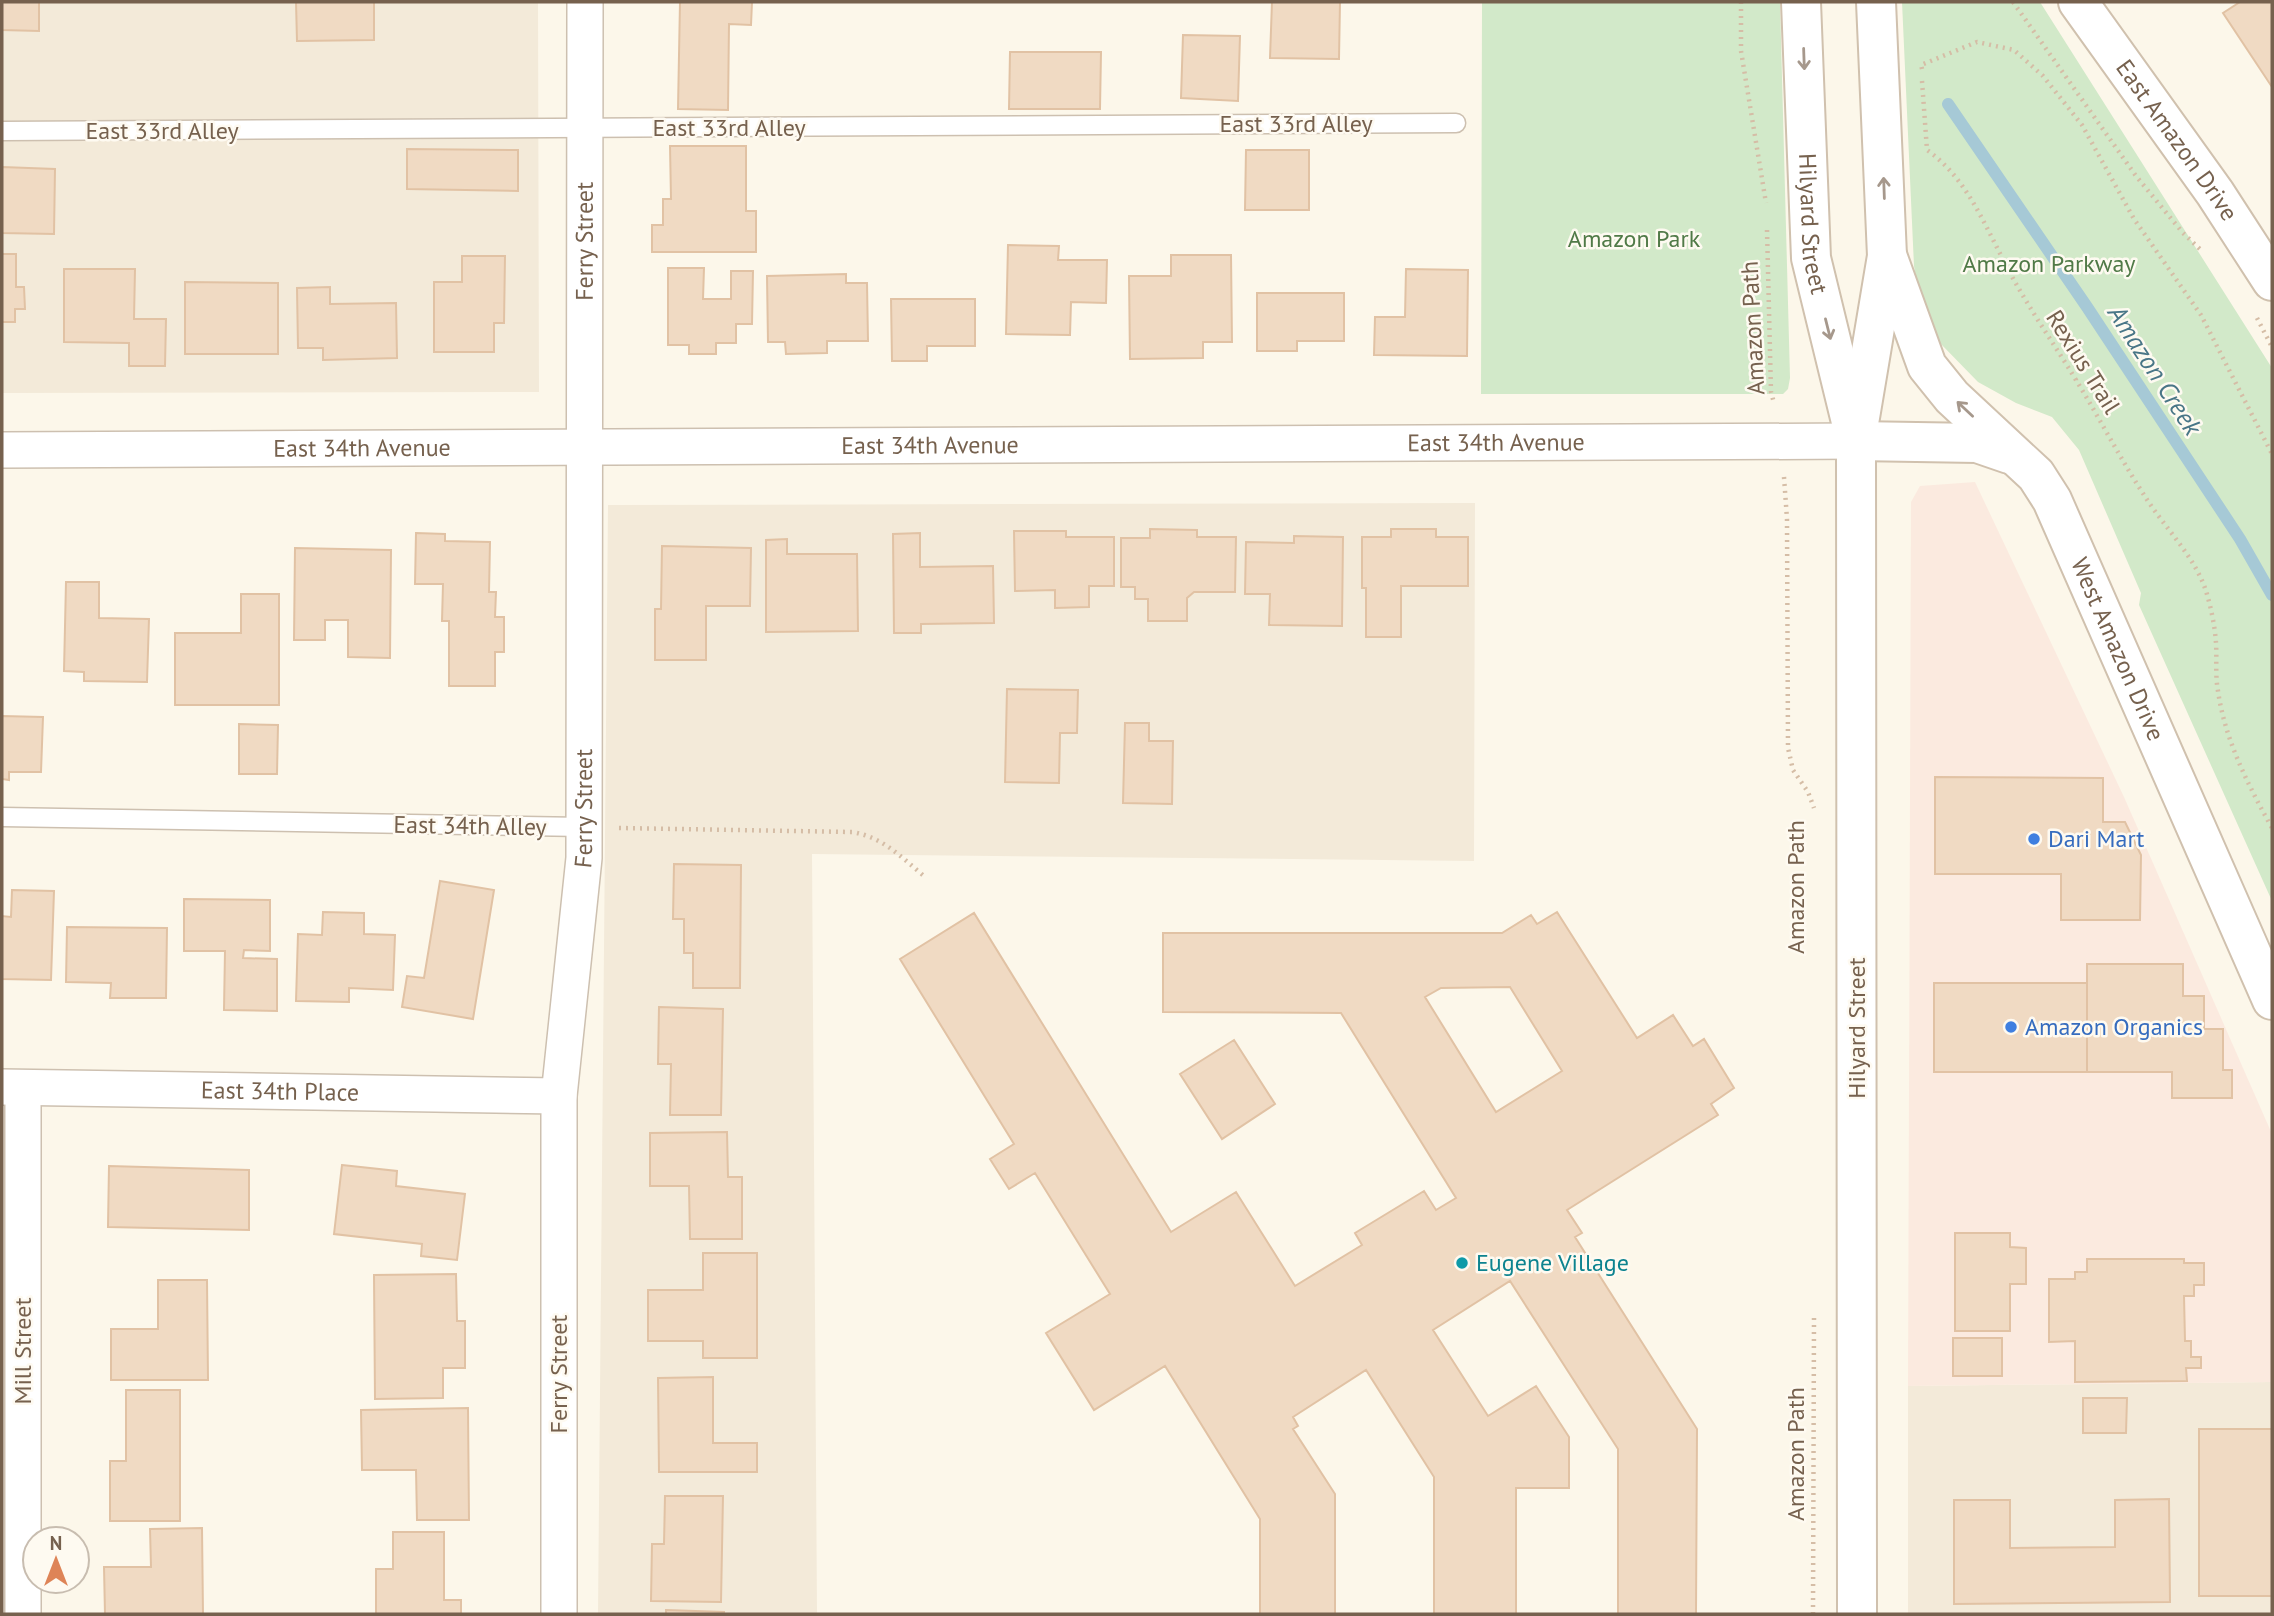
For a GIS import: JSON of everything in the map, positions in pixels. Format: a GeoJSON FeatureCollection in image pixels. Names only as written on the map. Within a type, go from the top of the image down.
{"type":"FeatureCollection","features":[{"type":"Feature","properties":{"kind":"main road","name":"Hilyard Street"},"geometry":{"type":"LineString","coordinates":[[1801,2],[1811,258],[1856,441]]}},
{"type":"Feature","properties":{"kind":"main road","name":"Hilyard Street"},"geometry":{"type":"LineString","coordinates":[[1857,1614],[1856,441],[1887,256],[1876,2]]}},
{"type":"Feature","properties":{"kind":"main road","name":"East Amazon Drive"},"geometry":{"type":"LineString","coordinates":[[2078,2],[2215,193],[2272,281]]}},
{"type":"Feature","properties":{"kind":"main road"},"geometry":{"type":"LineString","coordinates":[[1887,256],[1927,366],[1952,397],[2015,456]]}},
{"type":"Feature","properties":{"kind":"main road","name":"West Amazon Drive"},"geometry":{"type":"LineString","coordinates":[[1856,441],[1977,443],[2015,456],[2036,475],[2052,500],[2272,1000]]}},
{"type":"Feature","properties":{"kind":"street","name":"Ferry Street"},"geometry":{"type":"LineString","coordinates":[[559,1614],[559,1096],[582,886],[584,827],[585,2]]}},
{"type":"Feature","properties":{"kind":"street","name":"East 34th Avenue"},"geometry":{"type":"LineString","coordinates":[[2,450],[1856,441]]}},
{"type":"Feature","properties":{"kind":"street","name":"East 34th Place"},"geometry":{"type":"LineString","coordinates":[[13,1087],[559,1096]]}},
{"type":"Feature","properties":{"kind":"street","name":"Mill Street"},"geometry":{"type":"LineString","coordinates":[[13,1087],[23,1614]]}},
{"type":"Feature","properties":{"kind":"lane","name":"East 33rd Alley"},"geometry":{"type":"LineString","coordinates":[[2,131],[1456,123]]}},
{"type":"Feature","properties":{"kind":"lane","name":"East 34th Alley"},"geometry":{"type":"LineString","coordinates":[[2,817],[584,827]]}},
{"type":"Feature","properties":{"kind":"path"},"geometry":{"type":"LineString","coordinates":[[1741,2],[1741,51],[1766,201],[1766,215]]}},
{"type":"Feature","properties":{"kind":"path"},"geometry":{"type":"LineString","coordinates":[[2014,2],[2136,176],[2183,233],[2206,255]]}},
{"type":"Feature","properties":{"kind":"path","name":"Rexius Trail"},"geometry":{"type":"LineString","coordinates":[[2272,454],[2200,315],[2134,219],[2082,125],[2043,76],[2014,50],[1977,43],[1921,65],[1927,150],[1954,175],[1972,201],[2020,293],[2076,380],[2130,474],[2188,556],[2206,590],[2216,640],[2217,690],[2227,734],[2254,796],[2272,828]]}},
{"type":"Feature","properties":{"kind":"path","name":"Amazon Path"},"geometry":{"type":"LineString","coordinates":[[1767,229],[1771,392],[1782,440],[1787,519],[1788,748],[1793,770],[1808,792],[1815,815]]}},
{"type":"Feature","properties":{"kind":"path"},"geometry":{"type":"LineString","coordinates":[[2256,315],[2272,346]]}},
{"type":"Feature","properties":{"kind":"path","name":"East 34th Alley"},"geometry":{"type":"LineString","coordinates":[[584,827],[852,832],[884,842],[924,876]]}},
{"type":"Feature","properties":{"kind":"path","name":"Amazon Path"},"geometry":{"type":"LineString","coordinates":[[1813,1614],[1814,1309]]}},
{"type":"Feature","properties":{"kind":"shaded area"},"geometry":{"type":"Polygon","coordinates":[[[2,2],[538,2],[539,392],[2,393],[2,2]]]}},
{"type":"Feature","properties":{"kind":"shaded area"},"geometry":{"type":"Polygon","coordinates":[[[1975,482],[2124,797],[2272,1134],[2272,1382],[1908,1386],[1911,502],[1920,486],[1975,482]]]}},
{"type":"Feature","properties":{"kind":"shaded area"},"geometry":{"type":"Polygon","coordinates":[[[1475,503],[1474,861],[812,854],[817,1614],[598,1614],[608,505],[1475,503]]]}},
{"type":"Feature","properties":{"kind":"shaded area"},"geometry":{"type":"Polygon","coordinates":[[[2272,1382],[2272,1614],[1908,1614],[1908,1386],[2272,1382]]]}},
{"type":"Feature","properties":{"kind":"green space","name":"Amazon Park"},"geometry":{"type":"Polygon","coordinates":[[[1482,2],[1780,2],[1790,378],[1788,389],[1783,394],[1481,394],[1482,2]]]}},
{"type":"Feature","properties":{"kind":"green space","name":"Amazon Parkway"},"geometry":{"type":"Polygon","coordinates":[[[1902,2],[2040,2],[2272,368],[2272,901],[2139,605],[2141,593],[2079,450],[2052,417],[2016,403],[1978,382],[1939,342],[1923,316],[1914,266],[1902,2]]]}},
{"type":"Feature","properties":{"kind":"building"},"geometry":{"type":"Polygon","coordinates":[[[2,2],[39,2],[39,31],[2,30],[2,2]]]}},
{"type":"Feature","properties":{"kind":"building"},"geometry":{"type":"Polygon","coordinates":[[[296,2],[374,2],[374,40],[297,41],[296,2]]]}},
{"type":"Feature","properties":{"kind":"building"},"geometry":{"type":"Polygon","coordinates":[[[680,2],[752,2],[751,25],[729,24],[728,110],[678,109],[680,2]]]}},
{"type":"Feature","properties":{"kind":"building"},"geometry":{"type":"Polygon","coordinates":[[[1272,2],[1340,2],[1339,59],[1270,58],[1272,2]]]}},
{"type":"Feature","properties":{"kind":"building"},"geometry":{"type":"Polygon","coordinates":[[[2240,2],[2272,2],[2272,87],[2223,13],[2240,2]]]}},
{"type":"Feature","properties":{"kind":"building"},"geometry":{"type":"Polygon","coordinates":[[[1183,35],[1240,36],[1238,101],[1181,98],[1183,35]]]}},
{"type":"Feature","properties":{"kind":"building"},"geometry":{"type":"Polygon","coordinates":[[[1010,52],[1101,52],[1100,109],[1009,109],[1010,52]]]}},
{"type":"Feature","properties":{"kind":"building"},"geometry":{"type":"Polygon","coordinates":[[[670,146],[746,146],[746,211],[756,211],[756,252],[652,252],[652,225],[663,225],[663,199],[671,199],[670,146]]]}},
{"type":"Feature","properties":{"kind":"building"},"geometry":{"type":"Polygon","coordinates":[[[407,149],[518,150],[518,191],[407,189],[407,149]]]}},
{"type":"Feature","properties":{"kind":"building"},"geometry":{"type":"Polygon","coordinates":[[[1246,150],[1309,150],[1309,210],[1245,210],[1246,150]]]}},
{"type":"Feature","properties":{"kind":"building"},"geometry":{"type":"Polygon","coordinates":[[[2,167],[55,169],[54,234],[2,233],[2,167]]]}},
{"type":"Feature","properties":{"kind":"building"},"geometry":{"type":"Polygon","coordinates":[[[1008,245],[1059,246],[1058,260],[1107,260],[1106,303],[1071,302],[1070,335],[1006,334],[1008,245]]]}},
{"type":"Feature","properties":{"kind":"building"},"geometry":{"type":"Polygon","coordinates":[[[2,254],[16,254],[16,287],[24,287],[25,309],[15,309],[15,322],[2,322],[2,254]]]}},
{"type":"Feature","properties":{"kind":"building"},"geometry":{"type":"Polygon","coordinates":[[[1171,255],[1231,255],[1232,342],[1203,342],[1203,358],[1130,359],[1129,276],[1171,276],[1171,255]]]}},
{"type":"Feature","properties":{"kind":"building"},"geometry":{"type":"Polygon","coordinates":[[[462,256],[505,256],[504,323],[494,323],[494,352],[434,352],[434,282],[462,282],[462,256]]]}},
{"type":"Feature","properties":{"kind":"building"},"geometry":{"type":"Polygon","coordinates":[[[668,268],[704,268],[703,299],[731,299],[731,271],[753,271],[752,324],[736,324],[736,343],[716,343],[716,354],[689,354],[689,345],[668,345],[668,268]]]}},
{"type":"Feature","properties":{"kind":"building"},"geometry":{"type":"Polygon","coordinates":[[[64,269],[135,269],[134,319],[166,319],[165,366],[129,366],[129,343],[64,342],[64,269]]]}},
{"type":"Feature","properties":{"kind":"building"},"geometry":{"type":"Polygon","coordinates":[[[1406,269],[1468,270],[1467,356],[1374,355],[1375,317],[1405,317],[1406,269]]]}},
{"type":"Feature","properties":{"kind":"building"},"geometry":{"type":"Polygon","coordinates":[[[846,274],[846,283],[867,283],[868,341],[827,341],[827,353],[786,354],[785,342],[768,342],[767,276],[846,274]]]}},
{"type":"Feature","properties":{"kind":"building"},"geometry":{"type":"Polygon","coordinates":[[[185,282],[278,283],[278,354],[185,354],[185,282]]]}},
{"type":"Feature","properties":{"kind":"building"},"geometry":{"type":"Polygon","coordinates":[[[330,287],[330,304],[396,303],[397,358],[323,360],[323,348],[298,348],[297,288],[330,287]]]}},
{"type":"Feature","properties":{"kind":"building"},"geometry":{"type":"Polygon","coordinates":[[[1257,293],[1344,293],[1344,341],[1297,341],[1297,351],[1257,351],[1257,293]]]}},
{"type":"Feature","properties":{"kind":"building"},"geometry":{"type":"Polygon","coordinates":[[[891,299],[975,299],[975,346],[927,346],[927,361],[892,361],[891,299]]]}},
{"type":"Feature","properties":{"kind":"building"},"geometry":{"type":"Polygon","coordinates":[[[1150,529],[1197,530],[1197,537],[1236,537],[1235,592],[1194,592],[1187,598],[1187,621],[1148,621],[1148,599],[1135,599],[1135,587],[1121,587],[1121,538],[1150,538],[1150,529]]]}},
{"type":"Feature","properties":{"kind":"building"},"geometry":{"type":"Polygon","coordinates":[[[1391,529],[1436,529],[1436,537],[1468,537],[1468,586],[1401,586],[1401,637],[1366,637],[1362,537],[1391,537],[1391,529]]]}},
{"type":"Feature","properties":{"kind":"building"},"geometry":{"type":"Polygon","coordinates":[[[1014,531],[1066,531],[1066,537],[1114,537],[1114,586],[1089,586],[1089,607],[1055,608],[1055,590],[1015,591],[1014,531]]]}},
{"type":"Feature","properties":{"kind":"building"},"geometry":{"type":"Polygon","coordinates":[[[416,533],[445,534],[445,541],[490,542],[489,592],[496,592],[495,617],[504,617],[504,652],[495,652],[495,686],[449,686],[449,621],[442,621],[443,584],[415,584],[416,533]]]}},
{"type":"Feature","properties":{"kind":"building"},"geometry":{"type":"Polygon","coordinates":[[[920,533],[920,567],[993,566],[994,623],[921,624],[921,633],[894,633],[893,534],[920,533]]]}},
{"type":"Feature","properties":{"kind":"building"},"geometry":{"type":"Polygon","coordinates":[[[1294,536],[1343,537],[1342,626],[1269,625],[1270,594],[1245,594],[1246,542],[1294,543],[1294,536]]]}},
{"type":"Feature","properties":{"kind":"building"},"geometry":{"type":"Polygon","coordinates":[[[787,539],[787,554],[857,554],[858,631],[766,632],[766,540],[787,539]]]}},
{"type":"Feature","properties":{"kind":"building"},"geometry":{"type":"Polygon","coordinates":[[[662,546],[751,548],[750,606],[706,606],[706,660],[655,660],[655,609],[661,609],[662,546]]]}},
{"type":"Feature","properties":{"kind":"building"},"geometry":{"type":"Polygon","coordinates":[[[295,548],[391,550],[390,658],[348,657],[348,620],[325,620],[325,640],[294,640],[295,548]]]}},
{"type":"Feature","properties":{"kind":"building"},"geometry":{"type":"Polygon","coordinates":[[[66,582],[99,582],[99,618],[149,619],[147,682],[84,681],[84,672],[64,671],[66,582]]]}},
{"type":"Feature","properties":{"kind":"building"},"geometry":{"type":"Polygon","coordinates":[[[241,594],[279,594],[279,705],[175,705],[175,633],[241,633],[241,594]]]}},
{"type":"Feature","properties":{"kind":"building"},"geometry":{"type":"Polygon","coordinates":[[[1007,689],[1078,690],[1077,733],[1060,733],[1059,783],[1005,782],[1007,689]]]}},
{"type":"Feature","properties":{"kind":"building"},"geometry":{"type":"Polygon","coordinates":[[[2,716],[43,717],[41,772],[9,772],[9,780],[2,779],[2,716]]]}},
{"type":"Feature","properties":{"kind":"building"},"geometry":{"type":"Polygon","coordinates":[[[1125,723],[1149,723],[1149,741],[1173,741],[1172,804],[1123,803],[1125,723]]]}},
{"type":"Feature","properties":{"kind":"building"},"geometry":{"type":"Polygon","coordinates":[[[239,724],[278,725],[277,774],[239,774],[239,724]]]}},
{"type":"Feature","properties":{"kind":"building","name":"Dari Mart"},"geometry":{"type":"Polygon","coordinates":[[[1935,777],[2103,778],[2103,822],[2125,822],[2141,855],[2140,920],[2061,920],[2061,874],[1935,874],[1935,777]]]}},
{"type":"Feature","properties":{"kind":"building"},"geometry":{"type":"Polygon","coordinates":[[[674,864],[741,865],[740,988],[693,988],[693,953],[684,953],[684,919],[673,919],[674,864]]]}},
{"type":"Feature","properties":{"kind":"building"},"geometry":{"type":"Polygon","coordinates":[[[440,881],[494,890],[473,1019],[402,1007],[407,976],[424,978],[440,881]]]}},
{"type":"Feature","properties":{"kind":"building"},"geometry":{"type":"Polygon","coordinates":[[[12,890],[54,891],[51,980],[2,979],[2,916],[11,917],[12,890]]]}},
{"type":"Feature","properties":{"kind":"building"},"geometry":{"type":"Polygon","coordinates":[[[184,899],[270,900],[270,951],[244,950],[243,958],[277,959],[277,1011],[224,1010],[225,951],[184,951],[184,899]]]}},
{"type":"Feature","properties":{"kind":"building"},"geometry":{"type":"Polygon","coordinates":[[[323,912],[364,913],[364,934],[395,935],[393,990],[349,988],[349,1002],[296,1001],[298,934],[322,935],[323,912]]]}},
{"type":"Feature","properties":{"kind":"building","name":"Eugene Village"},"geometry":{"type":"Polygon","coordinates":[[[1557,912],[1637,1038],[1673,1015],[1693,1046],[1704,1039],[1734,1088],[1711,1104],[1718,1115],[1567,1210],[1582,1233],[1575,1237],[1697,1429],[1696,1614],[1618,1614],[1618,1449],[1510,1281],[1433,1330],[1488,1416],[1536,1386],[1569,1437],[1569,1488],[1516,1488],[1516,1614],[1434,1614],[1434,1477],[1366,1370],[1293,1417],[1298,1426],[1293,1429],[1335,1494],[1335,1614],[1260,1614],[1260,1519],[1165,1366],[1094,1410],[1046,1333],[1110,1294],[1035,1173],[1009,1189],[990,1159],[1014,1144],[900,959],[974,913],[1171,1232],[1236,1192],[1295,1286],[1362,1245],[1355,1233],[1424,1191],[1436,1210],[1456,1198],[1341,1013],[1163,1012],[1163,933],[1502,933],[1531,915],[1537,924],[1557,912]],[[1510,987],[1441,988],[1425,997],[1496,1112],[1562,1071],[1510,987]]]}},
{"type":"Feature","properties":{"kind":"building"},"geometry":{"type":"Polygon","coordinates":[[[67,927],[167,928],[166,998],[110,998],[111,983],[66,982],[67,927]]]}},
{"type":"Feature","properties":{"kind":"building"},"geometry":{"type":"Polygon","coordinates":[[[2087,964],[2183,964],[2183,996],[2204,996],[2204,1029],[2223,1029],[2223,1070],[2232,1070],[2232,1098],[2172,1098],[2172,1072],[2087,1072],[2087,964]]]}},
{"type":"Feature","properties":{"kind":"building","name":"Amazon Organics"},"geometry":{"type":"Polygon","coordinates":[[[1934,983],[2087,983],[2087,1072],[1934,1072],[1934,983]]]}},
{"type":"Feature","properties":{"kind":"building"},"geometry":{"type":"Polygon","coordinates":[[[659,1007],[723,1009],[721,1115],[670,1115],[671,1064],[658,1064],[659,1007]]]}},
{"type":"Feature","properties":{"kind":"building"},"geometry":{"type":"Polygon","coordinates":[[[1234,1040],[1275,1104],[1222,1139],[1180,1074],[1234,1040]]]}},
{"type":"Feature","properties":{"kind":"building"},"geometry":{"type":"Polygon","coordinates":[[[727,1132],[728,1177],[742,1177],[742,1239],[690,1239],[689,1186],[650,1186],[650,1133],[727,1132]]]}},
{"type":"Feature","properties":{"kind":"building"},"geometry":{"type":"Polygon","coordinates":[[[342,1165],[397,1171],[396,1186],[465,1194],[457,1260],[421,1256],[422,1244],[334,1234],[342,1165]]]}},
{"type":"Feature","properties":{"kind":"building"},"geometry":{"type":"Polygon","coordinates":[[[109,1166],[249,1170],[249,1230],[108,1227],[109,1166]]]}},
{"type":"Feature","properties":{"kind":"building"},"geometry":{"type":"Polygon","coordinates":[[[1955,1233],[2010,1233],[2010,1247],[2026,1248],[2026,1284],[2010,1284],[2010,1331],[1955,1331],[1955,1233]]]}},
{"type":"Feature","properties":{"kind":"building"},"geometry":{"type":"Polygon","coordinates":[[[703,1253],[757,1253],[757,1358],[703,1358],[703,1341],[648,1341],[648,1290],[703,1290],[703,1253]]]}},
{"type":"Feature","properties":{"kind":"building"},"geometry":{"type":"Polygon","coordinates":[[[2087,1259],[2184,1259],[2184,1263],[2204,1263],[2204,1285],[2194,1285],[2194,1296],[2184,1296],[2185,1341],[2191,1341],[2191,1357],[2201,1357],[2201,1368],[2186,1368],[2187,1381],[2075,1382],[2075,1341],[2049,1342],[2049,1279],[2075,1279],[2075,1272],[2087,1272],[2087,1259]]]}},
{"type":"Feature","properties":{"kind":"building"},"geometry":{"type":"Polygon","coordinates":[[[456,1274],[457,1321],[465,1321],[465,1368],[443,1368],[443,1398],[375,1399],[374,1275],[456,1274]]]}},
{"type":"Feature","properties":{"kind":"building"},"geometry":{"type":"Polygon","coordinates":[[[158,1280],[207,1280],[208,1380],[111,1380],[111,1329],[158,1329],[158,1280]]]}},
{"type":"Feature","properties":{"kind":"building"},"geometry":{"type":"Polygon","coordinates":[[[1953,1338],[2002,1338],[2002,1376],[1953,1376],[1953,1338]]]}},
{"type":"Feature","properties":{"kind":"building"},"geometry":{"type":"Polygon","coordinates":[[[713,1377],[713,1443],[757,1443],[757,1472],[659,1472],[658,1378],[713,1377]]]}},
{"type":"Feature","properties":{"kind":"building"},"geometry":{"type":"Polygon","coordinates":[[[126,1390],[180,1390],[180,1521],[110,1521],[110,1461],[126,1461],[126,1390]]]}},
{"type":"Feature","properties":{"kind":"building"},"geometry":{"type":"Polygon","coordinates":[[[2083,1398],[2127,1398],[2126,1433],[2083,1433],[2083,1398]]]}},
{"type":"Feature","properties":{"kind":"building"},"geometry":{"type":"Polygon","coordinates":[[[468,1408],[469,1520],[417,1520],[416,1470],[362,1470],[361,1410],[468,1408]]]}},
{"type":"Feature","properties":{"kind":"building"},"geometry":{"type":"Polygon","coordinates":[[[2199,1429],[2272,1429],[2272,1596],[2199,1596],[2199,1429]]]}},
{"type":"Feature","properties":{"kind":"building"},"geometry":{"type":"Polygon","coordinates":[[[665,1496],[723,1496],[721,1602],[651,1601],[652,1544],[664,1544],[665,1496]]]}},
{"type":"Feature","properties":{"kind":"building"},"geometry":{"type":"Polygon","coordinates":[[[2169,1499],[2170,1602],[1954,1604],[1954,1500],[2010,1500],[2010,1548],[2115,1547],[2115,1500],[2169,1499]]]}},
{"type":"Feature","properties":{"kind":"building"},"geometry":{"type":"Polygon","coordinates":[[[202,1528],[203,1614],[105,1614],[104,1567],[151,1567],[150,1529],[202,1528]]]}},
{"type":"Feature","properties":{"kind":"building"},"geometry":{"type":"Polygon","coordinates":[[[393,1532],[444,1532],[444,1600],[461,1600],[461,1614],[376,1614],[376,1569],[393,1569],[393,1532]]]}},
{"type":"Feature","properties":{"kind":"building"},"geometry":{"type":"Polygon","coordinates":[[[666,1610],[724,1612],[724,1614],[666,1614],[666,1610]]]}},
{"type":"Feature","properties":{"kind":"waterway","name":"Amazon Creek"},"geometry":{"type":"LineString","coordinates":[[1948,104],[2087,307],[2240,539],[2272,595]]}},
{"type":"Feature","properties":{"kind":"place","name":"Dari Mart"},"geometry":{"type":"Point","coordinates":[2034,839]}},
{"type":"Feature","properties":{"kind":"place","name":"Amazon Organics"},"geometry":{"type":"Point","coordinates":[2011,1027]}},
{"type":"Feature","properties":{"kind":"place","name":"Eugene Village"},"geometry":{"type":"Point","coordinates":[1462,1263]}}]}
